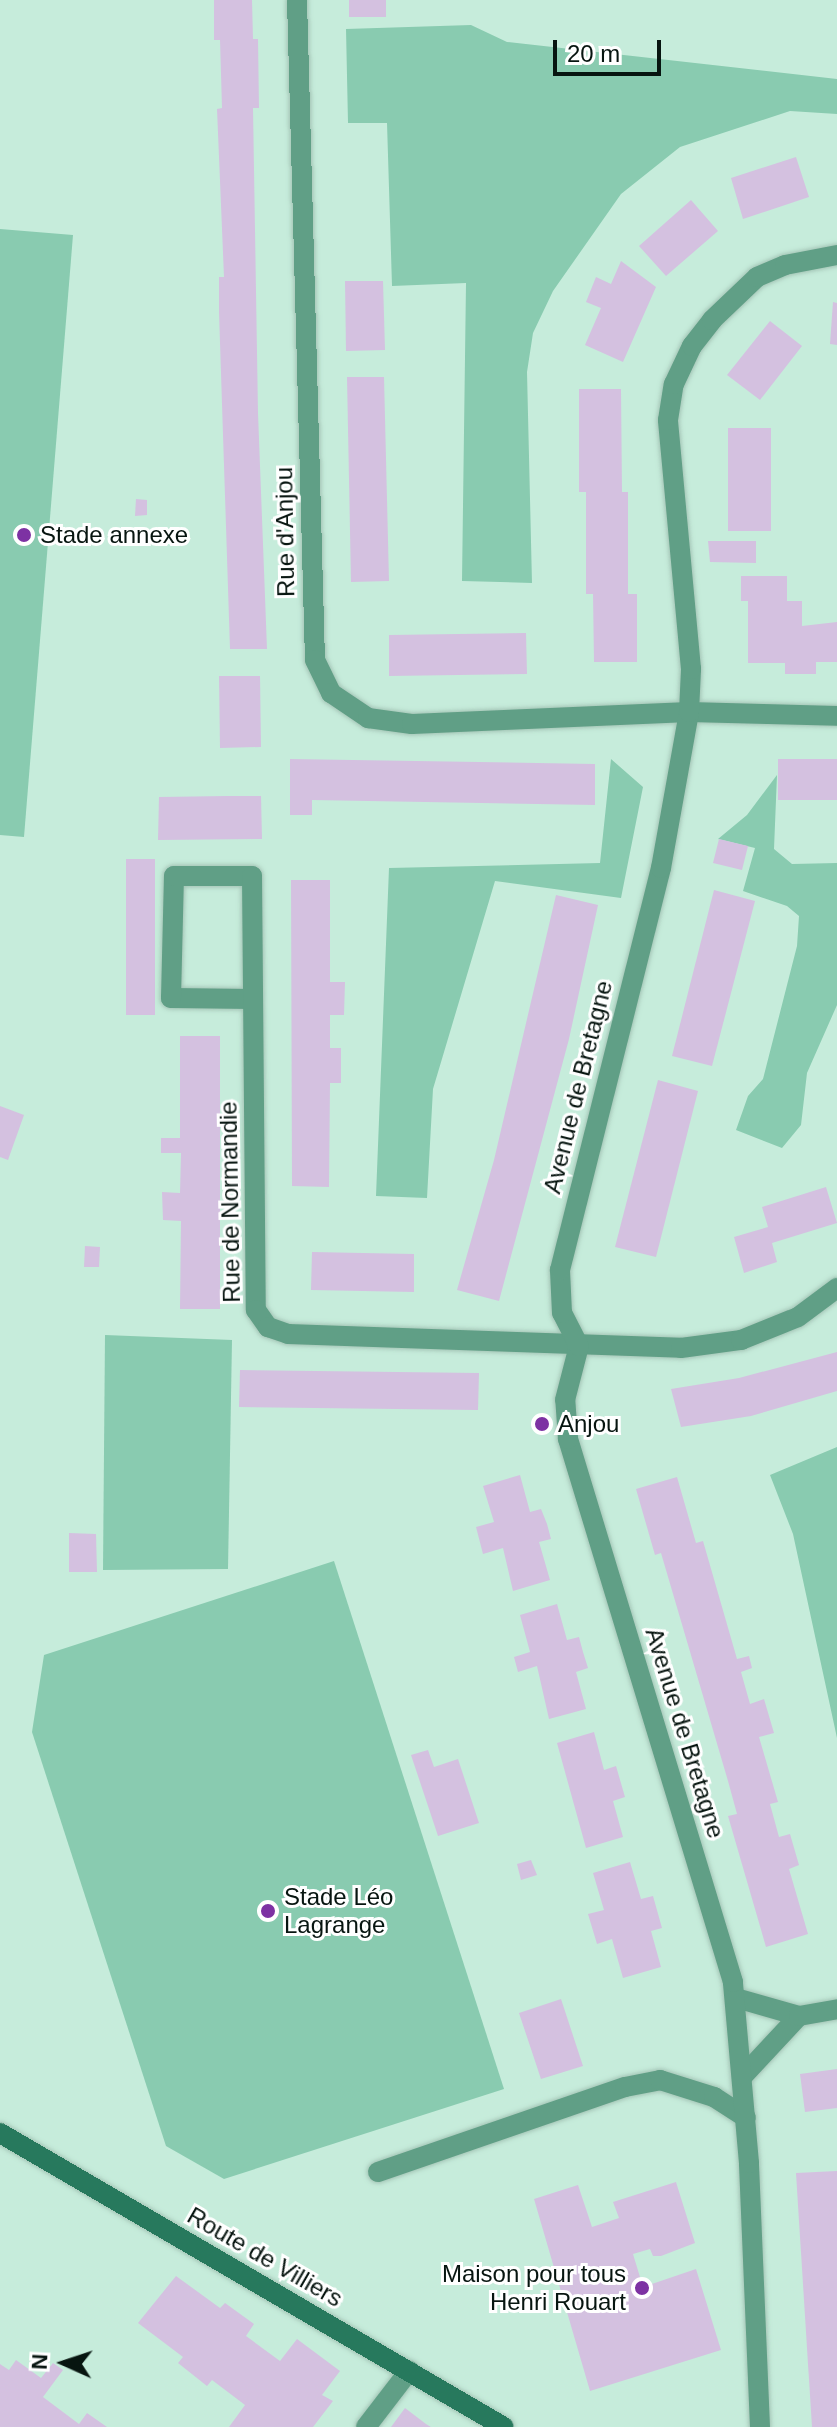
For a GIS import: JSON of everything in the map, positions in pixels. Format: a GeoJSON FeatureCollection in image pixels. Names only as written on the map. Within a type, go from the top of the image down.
{"type":"FeatureCollection","features":[{"type":"Feature","properties":{"kind":"main road","name":"Route de Villiers"},"geometry":{"type":"LineString","coordinates":[[0,2133],[504,2427]]}},
{"type":"Feature","properties":{"kind":"street","name":"Rue d'Anjou"},"geometry":{"type":"LineString","coordinates":[[297,0],[315,660],[323,678],[349,708],[390,722],[689,712],[837,716]]}},
{"type":"Feature","properties":{"kind":"street","name":"Avenue de Bretagne"},"geometry":{"type":"LineString","coordinates":[[760,2427],[746,2118],[736,1998],[568,1439],[565,1400],[579,1346],[562,1313],[560,1270],[664,854],[689,712],[691,669],[668,420],[674,384],[692,346],[712,320],[757,277],[785,265],[837,255]]}},
{"type":"Feature","properties":{"kind":"street","name":"Rue de Normandie"},"geometry":{"type":"LineString","coordinates":[[252,999],[171,998],[174,876],[252,876],[256,1310],[268,1327],[288,1334],[579,1346]]}},
{"type":"Feature","properties":{"kind":"street"},"geometry":{"type":"LineString","coordinates":[[579,1346],[681,1348],[741,1340],[798,1317],[837,1288]]}},
{"type":"Feature","properties":{"kind":"street"},"geometry":{"type":"LineString","coordinates":[[736,1998],[799,2016],[837,2009]]}},
{"type":"Feature","properties":{"kind":"street"},"geometry":{"type":"LineString","coordinates":[[743,2076],[799,2016]]}},
{"type":"Feature","properties":{"kind":"street"},"geometry":{"type":"LineString","coordinates":[[378,2172],[625,2087],[660,2080],[714,2097],[746,2118]]}},
{"type":"Feature","properties":{"kind":"street"},"geometry":{"type":"LineString","coordinates":[[366,2427],[409,2371]]}},
{"type":"Feature","properties":{"kind":"green space"},"geometry":{"type":"Polygon","coordinates":[[[471,25],[507,42],[837,79],[837,114],[790,111],[680,147],[621,194],[553,291],[533,333],[527,372],[532,583],[462,581],[466,283],[392,286],[387,123],[348,123],[346,29],[471,25]]]}},
{"type":"Feature","properties":{"kind":"green space","name":"Stade annexe"},"geometry":{"type":"Polygon","coordinates":[[[0,229],[73,235],[24,837],[0,835],[0,229]]]}},
{"type":"Feature","properties":{"kind":"green space"},"geometry":{"type":"Polygon","coordinates":[[[611,759],[643,787],[621,898],[495,881],[433,1089],[427,1198],[376,1196],[389,868],[600,863],[611,759]]]}},
{"type":"Feature","properties":{"kind":"green space"},"geometry":{"type":"Polygon","coordinates":[[[777,775],[774,849],[792,864],[837,863],[837,1005],[807,1073],[801,1125],[782,1148],[736,1130],[748,1096],[763,1079],[797,946],[799,916],[787,906],[743,891],[755,848],[718,839],[747,815],[777,775]]]}},
{"type":"Feature","properties":{"kind":"green space"},"geometry":{"type":"Polygon","coordinates":[[[105,1335],[232,1340],[228,1569],[103,1570],[105,1335]]]}},
{"type":"Feature","properties":{"kind":"green space"},"geometry":{"type":"Polygon","coordinates":[[[837,1447],[837,1738],[793,1534],[770,1475],[837,1447]]]}},
{"type":"Feature","properties":{"kind":"green space","name":"Stade Léo Lagrange"},"geometry":{"type":"Polygon","coordinates":[[[334,1561],[504,2089],[224,2179],[166,2146],[32,1732],[44,1655],[334,1561]]]}},
{"type":"Feature","properties":{"kind":"building"},"geometry":{"type":"Polygon","coordinates":[[[214,0],[252,0],[253,39],[258,39],[259,108],[253,108],[258,413],[267,649],[230,649],[219,312],[219,277],[224,277],[217,109],[222,108],[220,40],[214,40],[214,0]]]}},
{"type":"Feature","properties":{"kind":"building"},"geometry":{"type":"Polygon","coordinates":[[[349,0],[386,0],[386,17],[349,17],[349,0]]]}},
{"type":"Feature","properties":{"kind":"building"},"geometry":{"type":"Polygon","coordinates":[[[796,157],[809,197],[743,219],[731,178],[796,157]]]}},
{"type":"Feature","properties":{"kind":"building"},"geometry":{"type":"Polygon","coordinates":[[[691,200],[718,231],[666,276],[639,246],[691,200]]]}},
{"type":"Feature","properties":{"kind":"building"},"geometry":{"type":"Polygon","coordinates":[[[621,261],[656,287],[623,362],[585,345],[601,308],[586,302],[596,277],[611,284],[621,261]]]}},
{"type":"Feature","properties":{"kind":"building"},"geometry":{"type":"Polygon","coordinates":[[[345,281],[383,281],[385,350],[346,351],[345,281]]]}},
{"type":"Feature","properties":{"kind":"building"},"geometry":{"type":"Polygon","coordinates":[[[833,302],[837,303],[837,345],[830,344],[833,302]]]}},
{"type":"Feature","properties":{"kind":"building"},"geometry":{"type":"Polygon","coordinates":[[[770,321],[802,346],[760,400],[727,375],[770,321]]]}},
{"type":"Feature","properties":{"kind":"building"},"geometry":{"type":"Polygon","coordinates":[[[347,377],[384,377],[389,581],[351,582],[347,377]]]}},
{"type":"Feature","properties":{"kind":"building"},"geometry":{"type":"Polygon","coordinates":[[[579,389],[621,389],[622,492],[628,492],[628,594],[637,594],[637,662],[594,662],[593,594],[586,594],[586,492],[579,492],[579,389]]]}},
{"type":"Feature","properties":{"kind":"building"},"geometry":{"type":"Polygon","coordinates":[[[728,428],[771,428],[771,531],[728,531],[728,428]]]}},
{"type":"Feature","properties":{"kind":"building"},"geometry":{"type":"Polygon","coordinates":[[[136,499],[147,500],[147,515],[135,516],[136,499]]]}},
{"type":"Feature","properties":{"kind":"building"},"geometry":{"type":"Polygon","coordinates":[[[708,541],[756,541],[756,563],[710,562],[708,541]]]}},
{"type":"Feature","properties":{"kind":"building"},"geometry":{"type":"Polygon","coordinates":[[[741,576],[787,576],[787,601],[802,601],[802,626],[837,622],[837,662],[816,662],[816,674],[785,674],[785,663],[748,663],[748,601],[741,601],[741,576]]]}},
{"type":"Feature","properties":{"kind":"building"},"geometry":{"type":"Polygon","coordinates":[[[526,633],[527,674],[389,676],[389,635],[526,633]]]}},
{"type":"Feature","properties":{"kind":"building"},"geometry":{"type":"Polygon","coordinates":[[[219,676],[260,676],[261,747],[220,748],[219,676]]]}},
{"type":"Feature","properties":{"kind":"building"},"geometry":{"type":"Polygon","coordinates":[[[290,759],[595,764],[595,805],[312,800],[312,815],[290,815],[290,759]]]}},
{"type":"Feature","properties":{"kind":"building"},"geometry":{"type":"Polygon","coordinates":[[[778,759],[837,759],[837,800],[778,800],[778,759]]]}},
{"type":"Feature","properties":{"kind":"building"},"geometry":{"type":"Polygon","coordinates":[[[261,796],[262,839],[158,840],[159,797],[261,796]]]}},
{"type":"Feature","properties":{"kind":"building"},"geometry":{"type":"Polygon","coordinates":[[[719,839],[748,846],[742,870],[713,863],[719,839]]]}},
{"type":"Feature","properties":{"kind":"building"},"geometry":{"type":"Polygon","coordinates":[[[126,859],[155,859],[155,1015],[126,1015],[126,859]]]}},
{"type":"Feature","properties":{"kind":"building"},"geometry":{"type":"Polygon","coordinates":[[[291,880],[330,880],[330,982],[345,982],[344,1015],[330,1015],[330,1048],[341,1048],[341,1083],[330,1083],[329,1187],[292,1186],[291,880]]]}},
{"type":"Feature","properties":{"kind":"building"},"geometry":{"type":"Polygon","coordinates":[[[714,890],[755,901],[712,1066],[672,1056],[714,890]]]}},
{"type":"Feature","properties":{"kind":"building"},"geometry":{"type":"Polygon","coordinates":[[[556,895],[598,905],[569,1039],[499,1301],[457,1290],[494,1160],[556,895]]]}},
{"type":"Feature","properties":{"kind":"building"},"geometry":{"type":"Polygon","coordinates":[[[180,1036],[220,1036],[220,1309],[180,1309],[181,1221],[163,1220],[162,1192],[180,1193],[181,1153],[161,1153],[161,1138],[180,1138],[180,1036]]]}},
{"type":"Feature","properties":{"kind":"building"},"geometry":{"type":"Polygon","coordinates":[[[658,1080],[698,1091],[656,1257],[615,1247],[658,1080]]]}},
{"type":"Feature","properties":{"kind":"building"},"geometry":{"type":"Polygon","coordinates":[[[0,1106],[24,1115],[8,1160],[0,1157],[0,1106]]]}},
{"type":"Feature","properties":{"kind":"building"},"geometry":{"type":"Polygon","coordinates":[[[826,1187],[837,1223],[772,1243],[777,1262],[744,1273],[734,1237],[768,1227],[762,1207],[826,1187]]]}},
{"type":"Feature","properties":{"kind":"building"},"geometry":{"type":"Polygon","coordinates":[[[85,1246],[100,1247],[99,1267],[84,1267],[85,1246]]]}},
{"type":"Feature","properties":{"kind":"building"},"geometry":{"type":"Polygon","coordinates":[[[312,1252],[414,1254],[414,1292],[311,1290],[312,1252]]]}},
{"type":"Feature","properties":{"kind":"building"},"geometry":{"type":"Polygon","coordinates":[[[837,1352],[837,1391],[751,1416],[681,1427],[671,1389],[739,1378],[837,1352]]]}},
{"type":"Feature","properties":{"kind":"building"},"geometry":{"type":"Polygon","coordinates":[[[240,1370],[479,1373],[478,1410],[239,1407],[240,1370]]]}},
{"type":"Feature","properties":{"kind":"building"},"geometry":{"type":"Polygon","coordinates":[[[520,1475],[530,1512],[541,1509],[547,1524],[551,1539],[539,1542],[550,1580],[513,1591],[503,1548],[483,1554],[476,1527],[494,1522],[483,1486],[520,1475]]]}},
{"type":"Feature","properties":{"kind":"building"},"geometry":{"type":"Polygon","coordinates":[[[677,1477],[696,1543],[703,1541],[737,1659],[749,1656],[752,1668],[741,1672],[750,1704],[764,1699],[774,1733],[759,1737],[778,1802],[770,1804],[779,1837],[790,1834],[799,1865],[789,1869],[808,1934],[766,1947],[728,1816],[737,1814],[728,1781],[661,1553],[655,1555],[636,1489],[677,1477]]]}},
{"type":"Feature","properties":{"kind":"building"},"geometry":{"type":"Polygon","coordinates":[[[69,1533],[96,1534],[97,1572],[69,1572],[69,1533]]]}},
{"type":"Feature","properties":{"kind":"building"},"geometry":{"type":"Polygon","coordinates":[[[557,1604],[567,1640],[579,1637],[588,1668],[576,1672],[586,1709],[549,1719],[537,1666],[518,1672],[514,1657],[530,1652],[520,1615],[557,1604]]]}},
{"type":"Feature","properties":{"kind":"building"},"geometry":{"type":"Polygon","coordinates":[[[594,1732],[604,1770],[616,1766],[625,1797],[613,1801],[623,1837],[586,1848],[557,1743],[594,1732]]]}},
{"type":"Feature","properties":{"kind":"building"},"geometry":{"type":"Polygon","coordinates":[[[428,1750],[434,1767],[458,1759],[479,1823],[438,1836],[411,1755],[428,1750]]]}},
{"type":"Feature","properties":{"kind":"building"},"geometry":{"type":"Polygon","coordinates":[[[531,1860],[537,1875],[521,1880],[517,1864],[531,1860]]]}},
{"type":"Feature","properties":{"kind":"building"},"geometry":{"type":"Polygon","coordinates":[[[630,1862],[641,1899],[653,1896],[662,1928],[651,1931],[661,1967],[623,1978],[612,1939],[597,1944],[588,1914],[604,1910],[593,1873],[630,1862]]]}},
{"type":"Feature","properties":{"kind":"building"},"geometry":{"type":"Polygon","coordinates":[[[561,1999],[583,2066],[541,2079],[519,2013],[561,1999]]]}},
{"type":"Feature","properties":{"kind":"building"},"geometry":{"type":"Polygon","coordinates":[[[837,2069],[837,2108],[805,2112],[800,2074],[837,2069]]]}},
{"type":"Feature","properties":{"kind":"building"},"geometry":{"type":"Polygon","coordinates":[[[837,2171],[837,2427],[812,2427],[796,2173],[837,2171]]]}},
{"type":"Feature","properties":{"kind":"building"},"geometry":{"type":"Polygon","coordinates":[[[676,2182],[695,2243],[661,2256],[653,2256],[650,2249],[633,2254],[643,2287],[696,2269],[721,2350],[590,2391],[534,2199],[578,2185],[592,2227],[619,2218],[613,2202],[676,2182]]]}},
{"type":"Feature","properties":{"kind":"building"},"geometry":{"type":"Polygon","coordinates":[[[176,2276],[220,2308],[225,2303],[254,2324],[246,2336],[280,2361],[297,2339],[340,2371],[322,2395],[333,2401],[313,2427],[229,2427],[245,2405],[212,2380],[207,2386],[178,2363],[183,2357],[138,2323],[176,2276]]]}},
{"type":"Feature","properties":{"kind":"building"},"geometry":{"type":"Polygon","coordinates":[[[16,2360],[41,2378],[53,2363],[63,2370],[43,2397],[79,2424],[87,2413],[107,2427],[0,2427],[0,2364],[9,2370],[16,2360]]]}},
{"type":"Feature","properties":{"kind":"building"},"geometry":{"type":"Polygon","coordinates":[[[405,2408],[426,2424],[431,2427],[391,2427],[405,2408]]]}},
{"type":"Feature","properties":{"kind":"place","name":"Stade annexe"},"geometry":{"type":"Point","coordinates":[24,535]}},
{"type":"Feature","properties":{"kind":"place","name":"Anjou"},"geometry":{"type":"Point","coordinates":[542,1424]}},
{"type":"Feature","properties":{"kind":"place","name":"Stade Léo Lagrange"},"geometry":{"type":"Point","coordinates":[268,1911]}},
{"type":"Feature","properties":{"kind":"place","name":"Maison pour tous Henri Rouart"},"geometry":{"type":"Point","coordinates":[642,2288]}}]}
